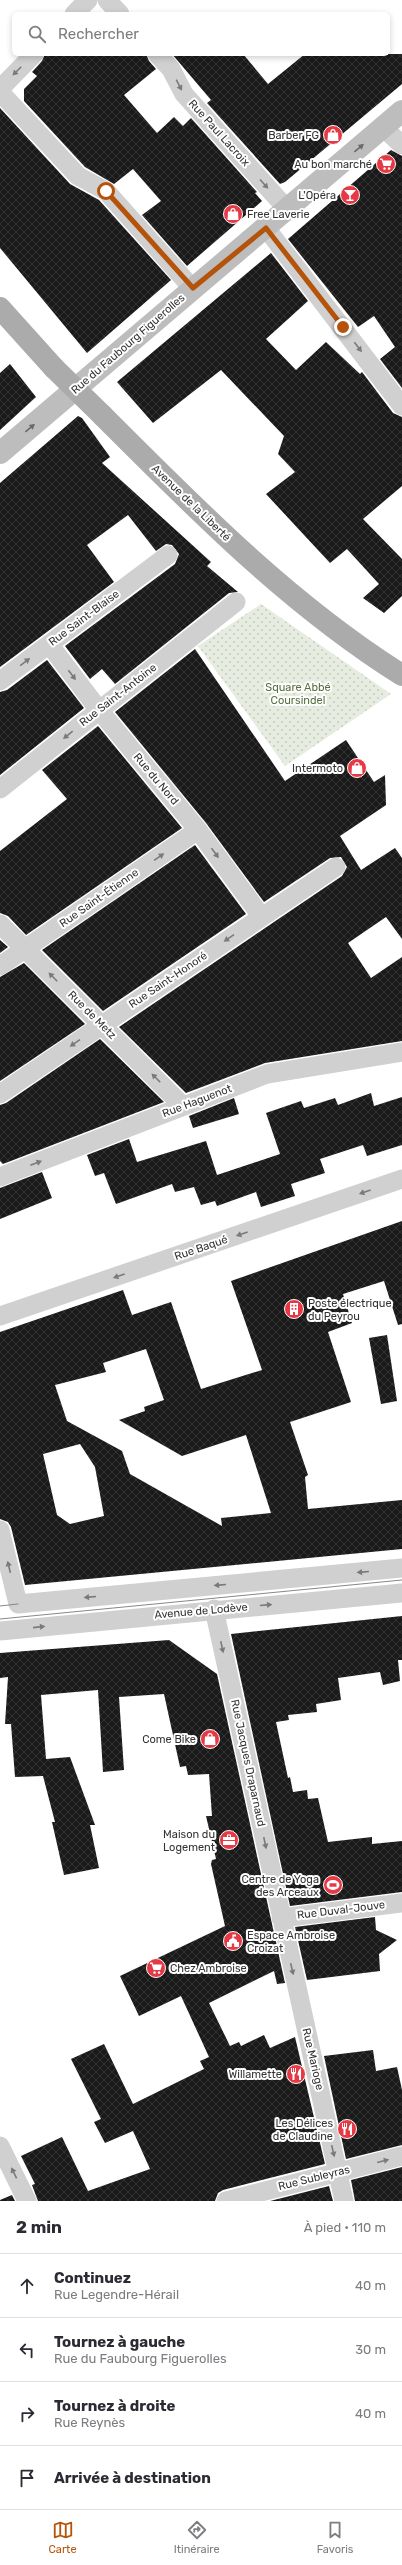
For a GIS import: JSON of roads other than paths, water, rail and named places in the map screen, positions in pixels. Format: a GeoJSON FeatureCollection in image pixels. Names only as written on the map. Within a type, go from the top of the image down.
{"type":"FeatureCollection","features":[{"type":"Feature","properties":{"kind":"main road","name":"Avenue de la Liberté"},"geometry":{"type":"LineString","coordinates":[[0,308],[54,368],[259,568],[314,615],[398,673]]}},
{"type":"Feature","properties":{"kind":"street"},"geometry":{"type":"LineString","coordinates":[[76,12],[88,0]]}},
{"type":"Feature","properties":{"kind":"street"},"geometry":{"type":"LineString","coordinates":[[107,0],[118,12]]}},
{"type":"Feature","properties":{"kind":"street"},"geometry":{"type":"LineString","coordinates":[[0,88],[32,56]]}},
{"type":"Feature","properties":{"kind":"street","name":"Rue Paul Lacroix"},"geometry":{"type":"LineString","coordinates":[[159,56],[171,69],[184,94],[287,209]]}},
{"type":"Feature","properties":{"kind":"street"},"geometry":{"type":"LineString","coordinates":[[0,92],[78,176],[106,191],[193,288]]}},
{"type":"Feature","properties":{"kind":"street","name":"Rue du Faubourg Figuerolles"},"geometry":{"type":"LineString","coordinates":[[0,453],[402,111]]}},
{"type":"Feature","properties":{"kind":"street"},"geometry":{"type":"LineString","coordinates":[[383,127],[402,145]]}},
{"type":"Feature","properties":{"kind":"street"},"geometry":{"type":"LineString","coordinates":[[266,228],[402,406]]}},
{"type":"Feature","properties":{"kind":"street","name":"Rue Saint-Blaise"},"geometry":{"type":"LineString","coordinates":[[0,681],[168,555]]}},
{"type":"Feature","properties":{"kind":"street","name":"Rue Saint-Antoine"},"geometry":{"type":"LineString","coordinates":[[0,789],[236,602]]}},
{"type":"Feature","properties":{"kind":"street","name":"Rue du Nord"},"geometry":{"type":"LineString","coordinates":[[49,644],[99,710],[198,830],[261,916]]}},
{"type":"Feature","properties":{"kind":"street","name":"Rue Saint-Étienne"},"geometry":{"type":"LineString","coordinates":[[0,966],[198,830]]}},
{"type":"Feature","properties":{"kind":"street","name":"Rue Saint-Honoré"},"geometry":{"type":"LineString","coordinates":[[0,1094],[261,916],[336,867]]}},
{"type":"Feature","properties":{"kind":"street","name":"Rue de Metz"},"geometry":{"type":"LineString","coordinates":[[0,924],[183,1106]]}},
{"type":"Feature","properties":{"kind":"street","name":"Rue Haguenot"},"geometry":{"type":"LineString","coordinates":[[0,1177],[267,1074],[402,1052]]}},
{"type":"Feature","properties":{"kind":"street","name":"Rue Baqué"},"geometry":{"type":"LineString","coordinates":[[0,1316],[402,1179]]}},
{"type":"Feature","properties":{"kind":"street"},"geometry":{"type":"LineString","coordinates":[[0,1530],[18,1604],[402,1568]]}},
{"type":"Feature","properties":{"kind":"street","name":"Avenue de Lodève"},"geometry":{"type":"LineString","coordinates":[[0,1631],[214,1609],[402,1593]]}},
{"type":"Feature","properties":{"kind":"street","name":"Rue Jacques Draparnaud"},"geometry":{"type":"LineString","coordinates":[[214,1609],[281,1918]]}},
{"type":"Feature","properties":{"kind":"street","name":"Rue Duval-Jouve"},"geometry":{"type":"LineString","coordinates":[[281,1918],[402,1903]]}},
{"type":"Feature","properties":{"kind":"street","name":"Rue Marioge"},"geometry":{"type":"LineString","coordinates":[[281,1918],[344,2201]]}},
{"type":"Feature","properties":{"kind":"street"},"geometry":{"type":"LineString","coordinates":[[0,2146],[27,2201]]}},
{"type":"Feature","properties":{"kind":"street","name":"Rue Subleyras"},"geometry":{"type":"LineString","coordinates":[[226,2201],[402,2156]]}},
{"type":"Feature","properties":{"kind":"tram line"},"geometry":{"type":"LineString","coordinates":[[0,1619],[402,1580]]}},
{"type":"Feature","properties":{"kind":"tram line"},"geometry":{"type":"LineString","coordinates":[[0,1606],[18,1604]]}},
{"type":"Feature","properties":{"kind":"place","name":"Barber FG"},"geometry":{"type":"Point","coordinates":[333,135]}},
{"type":"Feature","properties":{"kind":"place","name":"Au bon marché"},"geometry":{"type":"Point","coordinates":[386,164]}},
{"type":"Feature","properties":{"kind":"place","name":"L'Opéra"},"geometry":{"type":"Point","coordinates":[350,195]}},
{"type":"Feature","properties":{"kind":"place","name":"Free Laverie"},"geometry":{"type":"Point","coordinates":[233,214]}},
{"type":"Feature","properties":{"kind":"place","name":"Intermoto"},"geometry":{"type":"Point","coordinates":[357,768]}},
{"type":"Feature","properties":{"kind":"place","name":"Poste électrique du Peyrou"},"geometry":{"type":"Point","coordinates":[294,1309]}},
{"type":"Feature","properties":{"kind":"place","name":"Come Bike"},"geometry":{"type":"Point","coordinates":[210,1739]}},
{"type":"Feature","properties":{"kind":"place","name":"Maison du Logement"},"geometry":{"type":"Point","coordinates":[229,1840]}},
{"type":"Feature","properties":{"kind":"place","name":"Centre de Yoga des Arceaux"},"geometry":{"type":"Point","coordinates":[333,1885]}},
{"type":"Feature","properties":{"kind":"place","name":"Espace Ambroise Croizat"},"geometry":{"type":"Point","coordinates":[233,1941]}},
{"type":"Feature","properties":{"kind":"place","name":"Chez Ambroise"},"geometry":{"type":"Point","coordinates":[156,1968]}},
{"type":"Feature","properties":{"kind":"place","name":"Willamette"},"geometry":{"type":"Point","coordinates":[296,2074]}},
{"type":"Feature","properties":{"kind":"place","name":"Les Délices de Claudine"},"geometry":{"type":"Point","coordinates":[347,2129]}},
{"type":"Feature","properties":{"kind":"park label","name":"Square Abbé Coursindel"},"geometry":{"type":"Point","coordinates":[298,693]}}]}
